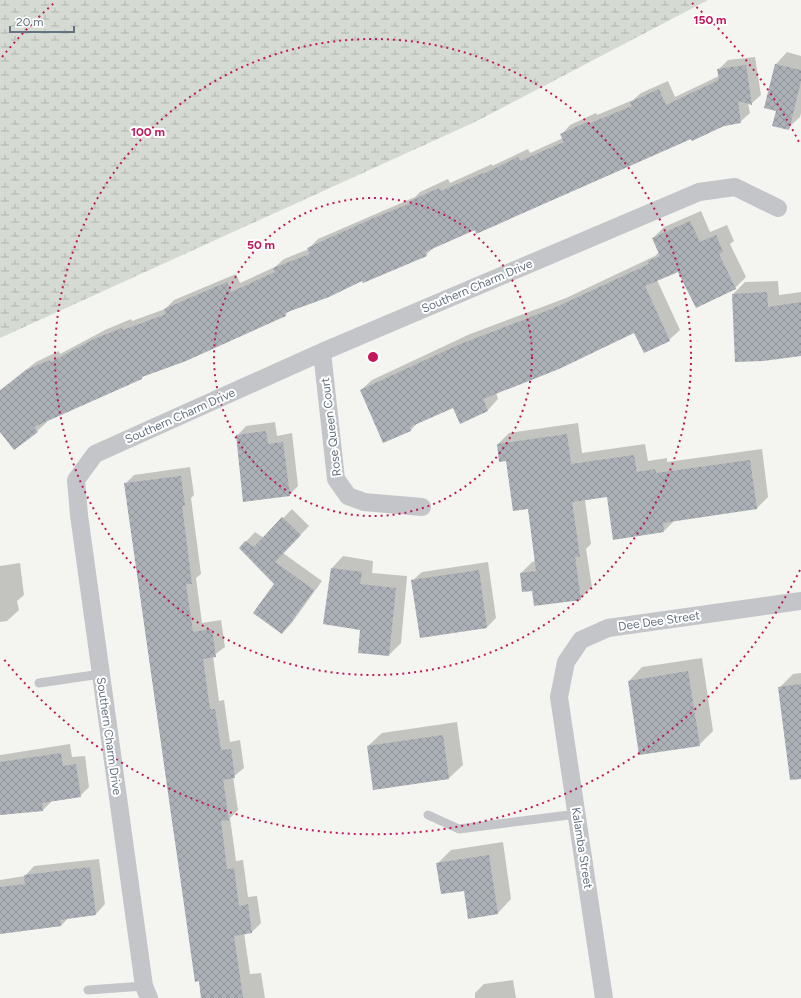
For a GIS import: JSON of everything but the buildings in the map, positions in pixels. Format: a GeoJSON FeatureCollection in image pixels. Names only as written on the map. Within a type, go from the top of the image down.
{"type":"FeatureCollection","features":[{"type":"Feature","properties":{"kind":"street","name":"Southern Charm Drive"},"geometry":{"type":"LineString","coordinates":[[146,992],[101,674],[76,480],[95,454],[322,352],[699,192],[735,187],[778,208]]}},
{"type":"Feature","properties":{"kind":"street","name":"Rose Queen Court"},"geometry":{"type":"LineString","coordinates":[[322,352],[336,479],[348,496],[364,502],[422,507]]}},
{"type":"Feature","properties":{"kind":"street","name":"Dee Dee Street"},"geometry":{"type":"LineString","coordinates":[[559,697],[566,662],[581,640],[608,628],[801,601]]}},
{"type":"Feature","properties":{"kind":"street","name":"Kalamba Street"},"geometry":{"type":"LineString","coordinates":[[559,697],[604,998]]}},
{"type":"Feature","properties":{"kind":"lane"},"geometry":{"type":"LineString","coordinates":[[39,683],[101,674]]}},
{"type":"Feature","properties":{"kind":"lane"},"geometry":{"type":"LineString","coordinates":[[428,815],[459,829],[576,814]]}},
{"type":"Feature","properties":{"kind":"lane"},"geometry":{"type":"LineString","coordinates":[[88,990],[146,992]]}},
{"type":"Feature","properties":{"kind":"green space"},"geometry":{"type":"Polygon","coordinates":[[[0,0],[708,0],[475,122],[0,338],[0,0]]]}}]}
